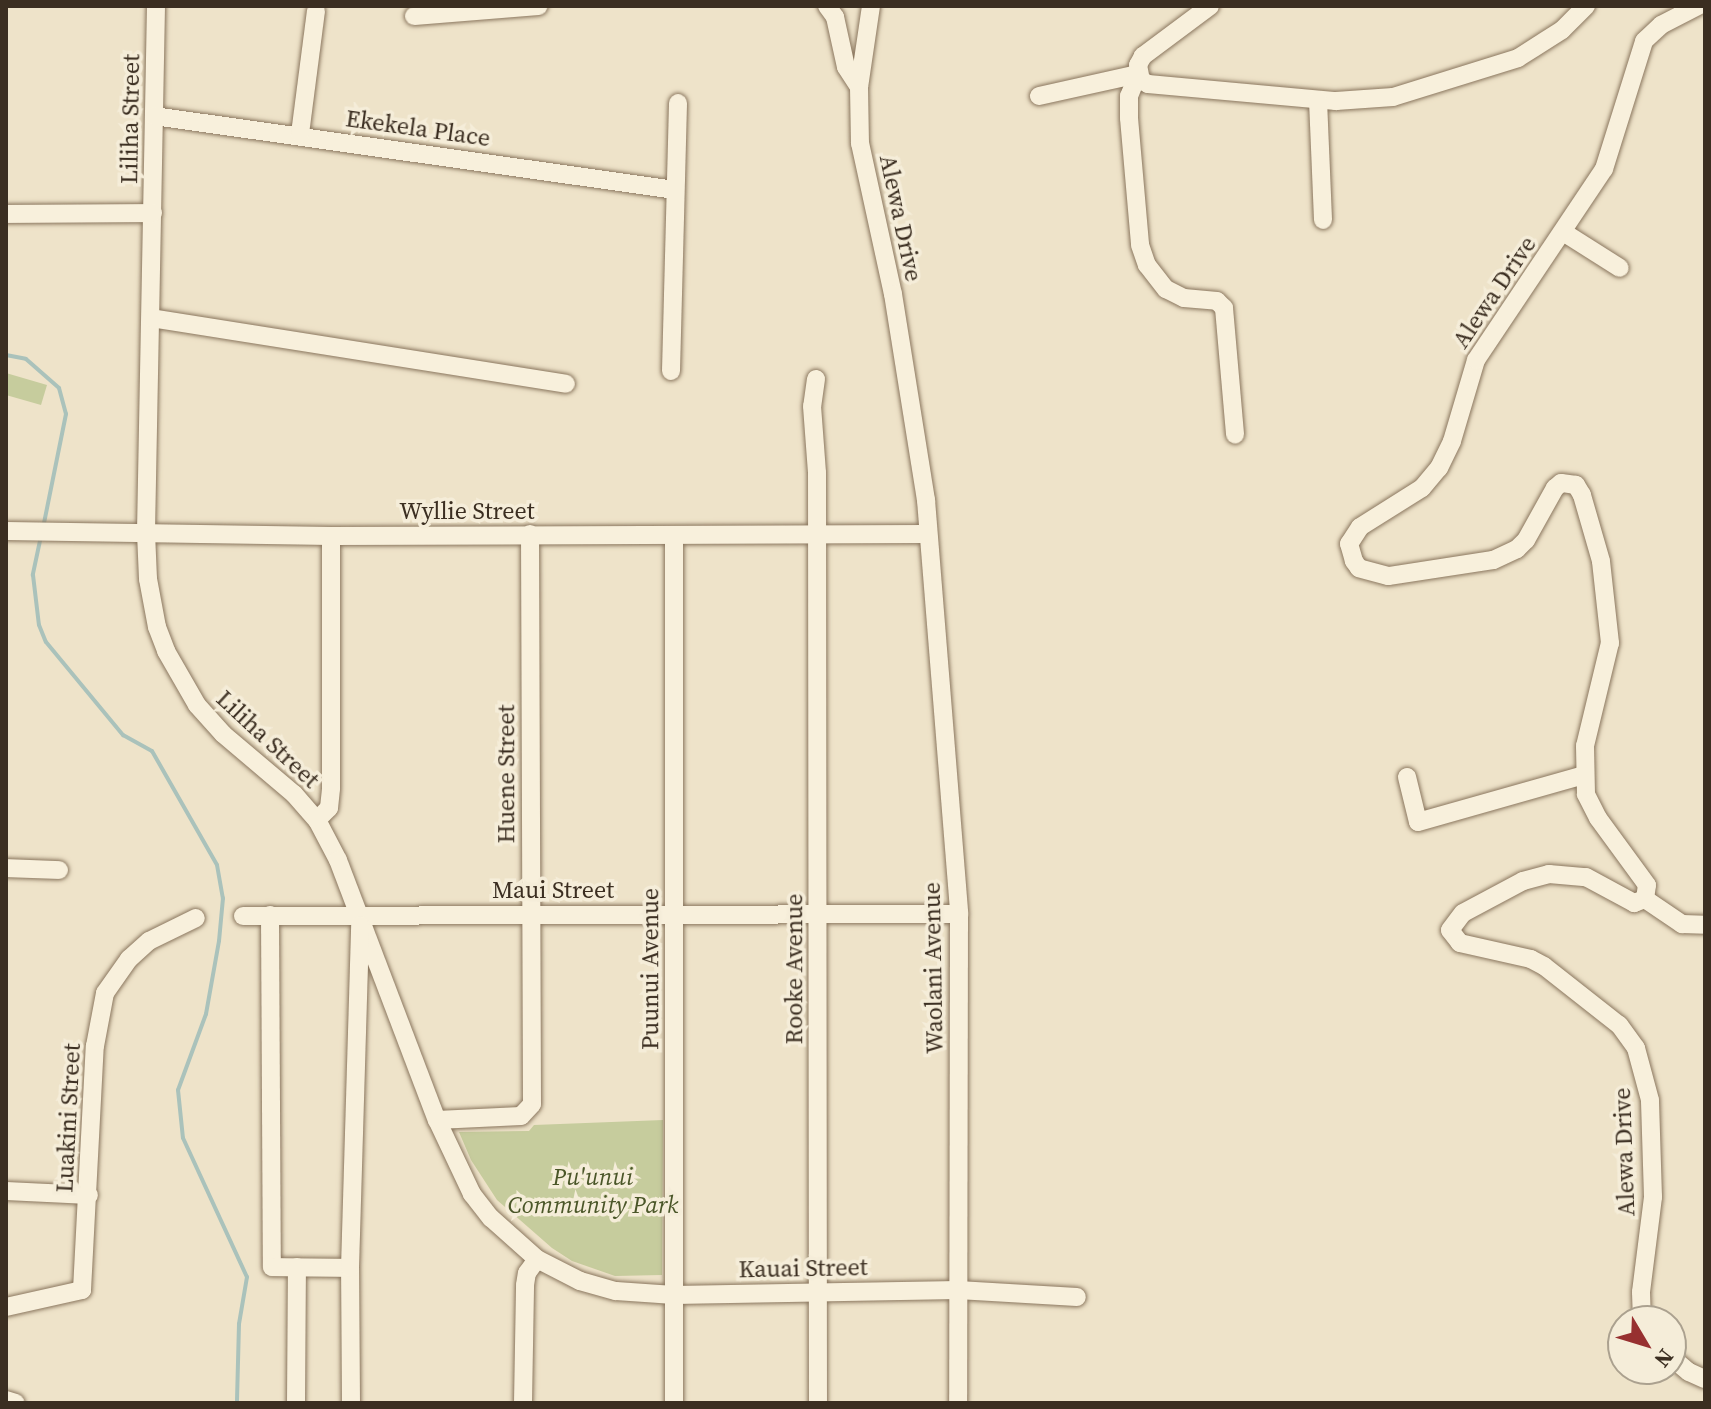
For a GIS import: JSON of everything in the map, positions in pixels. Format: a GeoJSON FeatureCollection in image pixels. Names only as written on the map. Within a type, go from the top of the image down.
{"type":"FeatureCollection","features":[{"type":"Feature","properties":{"kind":"street","name":"Liliha Street"},"geometry":{"type":"LineString","coordinates":[[156,6],[146,533],[148,579],[157,627],[181,681],[223,734],[288,788],[317,820],[360,914],[437,1120],[472,1194],[491,1218],[537,1259]]}},
{"type":"Feature","properties":{"kind":"street"},"geometry":{"type":"LineString","coordinates":[[414,16],[539,6]]}},
{"type":"Feature","properties":{"kind":"street"},"geometry":{"type":"LineString","coordinates":[[827,6],[835,17],[846,67],[859,87]]}},
{"type":"Feature","properties":{"kind":"street","name":"Alewa Drive"},"geometry":{"type":"LineString","coordinates":[[871,6],[859,87],[860,143],[906,369],[926,500],[927,534]]}},
{"type":"Feature","properties":{"kind":"street"},"geometry":{"type":"LineString","coordinates":[[1210,6],[1150,50],[1138,65],[1138,74],[1129,96],[1129,118],[1140,245],[1147,265],[1166,289],[1184,298],[1217,301],[1224,308],[1235,435]]}},
{"type":"Feature","properties":{"kind":"street"},"geometry":{"type":"LineString","coordinates":[[1138,74],[1148,84],[1318,100],[1360,102],[1393,97],[1518,58],[1562,30],[1586,6]]}},
{"type":"Feature","properties":{"kind":"street","name":"Alewa Drive"},"geometry":{"type":"LineString","coordinates":[[1641,1305],[1653,1197],[1650,1100],[1636,1048],[1619,1025],[1544,966],[1531,959],[1460,943],[1450,930],[1463,913],[1523,881],[1549,874],[1586,877],[1634,903],[1645,899],[1647,885],[1592,809],[1584,775],[1585,746],[1610,643],[1601,561],[1582,495],[1576,485],[1561,483],[1555,488],[1526,540],[1517,549],[1493,560],[1388,576],[1359,568],[1349,544],[1360,527],[1422,488],[1439,468],[1452,441],[1476,360],[1604,169],[1644,41],[1661,25],[1698,6]]}},
{"type":"Feature","properties":{"kind":"street"},"geometry":{"type":"LineString","coordinates":[[300,134],[316,11]]}},
{"type":"Feature","properties":{"kind":"street"},"geometry":{"type":"LineString","coordinates":[[1039,96],[1138,74]]}},
{"type":"Feature","properties":{"kind":"street"},"geometry":{"type":"LineString","coordinates":[[1318,100],[1323,220]]}},
{"type":"Feature","properties":{"kind":"street"},"geometry":{"type":"LineString","coordinates":[[671,371],[678,103]]}},
{"type":"Feature","properties":{"kind":"street","name":"Ekekela Place"},"geometry":{"type":"LineString","coordinates":[[154,116],[300,134],[675,190]]}},
{"type":"Feature","properties":{"kind":"street"},"geometry":{"type":"LineString","coordinates":[[6,214],[153,213]]}},
{"type":"Feature","properties":{"kind":"street"},"geometry":{"type":"LineString","coordinates":[[1563,232],[1620,268]]}},
{"type":"Feature","properties":{"kind":"street"},"geometry":{"type":"LineString","coordinates":[[151,318],[566,384]]}},
{"type":"Feature","properties":{"kind":"street","name":"Rooke Avenue"},"geometry":{"type":"LineString","coordinates":[[816,379],[812,406],[817,534],[818,1403]]}},
{"type":"Feature","properties":{"kind":"street","name":"Wyllie Street"},"geometry":{"type":"LineString","coordinates":[[6,531],[331,536],[927,534]]}},
{"type":"Feature","properties":{"kind":"street","name":"Huene Street"},"geometry":{"type":"LineString","coordinates":[[437,1120],[521,1116],[532,1104],[530,534]]}},
{"type":"Feature","properties":{"kind":"street","name":"Waolani Avenue"},"geometry":{"type":"LineString","coordinates":[[927,534],[959,914],[958,1403]]}},
{"type":"Feature","properties":{"kind":"street","name":"Puunui Avenue"},"geometry":{"type":"LineString","coordinates":[[674,535],[674,1403]]}},
{"type":"Feature","properties":{"kind":"street"},"geometry":{"type":"LineString","coordinates":[[317,820],[329,808],[331,788],[331,536]]}},
{"type":"Feature","properties":{"kind":"street"},"geometry":{"type":"LineString","coordinates":[[1407,777],[1418,822],[1584,775]]}},
{"type":"Feature","properties":{"kind":"street"},"geometry":{"type":"LineString","coordinates":[[6,868],[59,870]]}},
{"type":"Feature","properties":{"kind":"street"},"geometry":{"type":"LineString","coordinates":[[1645,899],[1682,924],[1705,925]]}},
{"type":"Feature","properties":{"kind":"street"},"geometry":{"type":"LineString","coordinates":[[351,1403],[350,1268],[360,914]]}},
{"type":"Feature","properties":{"kind":"street","name":"Maui Street"},"geometry":{"type":"LineString","coordinates":[[243,916],[959,914]]}},
{"type":"Feature","properties":{"kind":"street"},"geometry":{"type":"LineString","coordinates":[[270,915],[272,1267],[350,1268]]}},
{"type":"Feature","properties":{"kind":"street","name":"Luakini Street"},"geometry":{"type":"LineString","coordinates":[[6,1307],[82,1290],[95,1046],[105,993],[129,959],[149,941],[196,918]]}},
{"type":"Feature","properties":{"kind":"street"},"geometry":{"type":"LineString","coordinates":[[6,1191],[89,1195]]}},
{"type":"Feature","properties":{"kind":"street"},"geometry":{"type":"LineString","coordinates":[[523,1403],[525,1285],[527,1273],[537,1259]]}},
{"type":"Feature","properties":{"kind":"street","name":"Kauai Street"},"geometry":{"type":"LineString","coordinates":[[537,1259],[599,1287],[674,1295],[958,1290],[1077,1297]]}},
{"type":"Feature","properties":{"kind":"street"},"geometry":{"type":"LineString","coordinates":[[296,1403],[297,1267]]}},
{"type":"Feature","properties":{"kind":"street"},"geometry":{"type":"LineString","coordinates":[[1687,1370],[1705,1379]]}},
{"type":"Feature","properties":{"kind":"street"},"geometry":{"type":"LineString","coordinates":[[6,1400],[16,1403]]}},
{"type":"Feature","properties":{"kind":"green space"},"geometry":{"type":"Polygon","coordinates":[[[6,373],[47,385],[41,405],[6,395],[6,373]]]}},
{"type":"Feature","properties":{"kind":"green space","name":"Pu'unui Community Park"},"geometry":{"type":"Polygon","coordinates":[[[663,1120],[662,1275],[615,1276],[572,1261],[552,1248],[497,1200],[471,1160],[459,1132],[529,1131],[534,1125],[663,1120]]]}},
{"type":"Feature","properties":{"kind":"waterway"},"geometry":{"type":"LineString","coordinates":[[6,355],[26,359],[59,388],[66,414],[43,528]]}},
{"type":"Feature","properties":{"kind":"waterway"},"geometry":{"type":"LineString","coordinates":[[41,536],[33,575],[39,625],[46,642],[123,735],[152,751],[217,865],[223,898],[219,941],[206,1014],[178,1090],[183,1138],[247,1277],[239,1324],[237,1403]]}}]}
